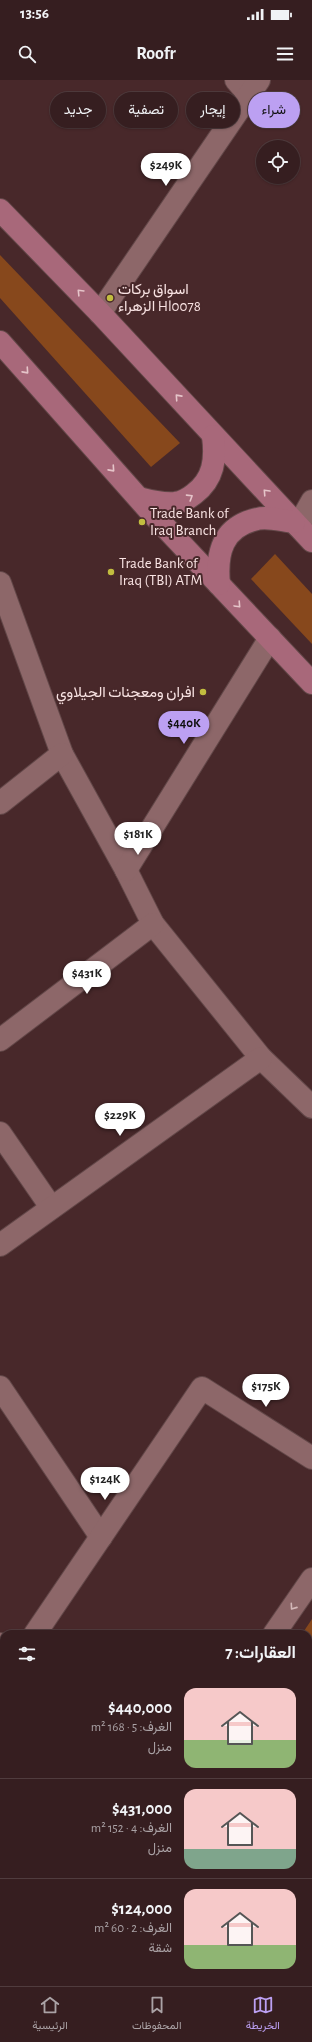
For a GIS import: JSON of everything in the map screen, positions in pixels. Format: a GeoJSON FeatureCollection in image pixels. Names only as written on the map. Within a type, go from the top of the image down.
{"type":"FeatureCollection","features":[{"type":"Feature","properties":{"kind":"main road"},"geometry":{"type":"LineString","coordinates":[[0,210],[100,313],[301,530]]}},
{"type":"Feature","properties":{"kind":"main road"},"geometry":{"type":"LineString","coordinates":[[0,342],[138,498],[312,683]]}},
{"type":"Feature","properties":{"kind":"main road"},"geometry":{"type":"LineString","coordinates":[[138,498],[161,503],[176,503],[188,499],[197,492],[205,485],[211,475],[215,452],[213,436]]}},
{"type":"Feature","properties":{"kind":"main road"},"geometry":{"type":"LineString","coordinates":[[219,584],[218,566],[220,552],[229,534],[237,527],[258,518],[301,530]]}},
{"type":"Feature","properties":{"kind":"street"},"geometry":{"type":"LineString","coordinates":[[100,313],[248,85]]}},
{"type":"Feature","properties":{"kind":"street"},"geometry":{"type":"LineString","coordinates":[[301,530],[312,501]]}},
{"type":"Feature","properties":{"kind":"street"},"geometry":{"type":"LineString","coordinates":[[0,583],[62,754],[154,924],[261,1058],[312,1107]]}},
{"type":"Feature","properties":{"kind":"street"},"geometry":{"type":"LineString","coordinates":[[126,870],[270,638]]}},
{"type":"Feature","properties":{"kind":"street"},"geometry":{"type":"LineString","coordinates":[[0,803],[62,754]]}},
{"type":"Feature","properties":{"kind":"street"},"geometry":{"type":"LineString","coordinates":[[0,1040],[154,924]]}},
{"type":"Feature","properties":{"kind":"street"},"geometry":{"type":"LineString","coordinates":[[0,1245],[261,1058]]}},
{"type":"Feature","properties":{"kind":"street"},"geometry":{"type":"LineString","coordinates":[[0,1133],[51,1207]]}},
{"type":"Feature","properties":{"kind":"street"},"geometry":{"type":"LineString","coordinates":[[0,1387],[101,1537]]}},
{"type":"Feature","properties":{"kind":"street"},"geometry":{"type":"LineString","coordinates":[[38,1630],[202,1388],[312,1458]]}},
{"type":"Feature","properties":{"kind":"street"},"geometry":{"type":"LineString","coordinates":[[277,1630],[312,1579]]}},
{"type":"Feature","properties":{"kind":"shaded area"},"geometry":{"type":"Polygon","coordinates":[[[0,255],[180,443],[151,467],[0,298],[0,255]]]}},
{"type":"Feature","properties":{"kind":"shaded area"},"geometry":{"type":"Polygon","coordinates":[[[275,554],[312,594],[312,644],[251,579],[275,554]]]}},
{"type":"Feature","properties":{"kind":"shaded area"},"geometry":{"type":"Polygon","coordinates":[[[312,1619],[312,1630],[305,1630],[312,1619]]]}},
{"type":"Feature","properties":{"kind":"place","name":"اسواق بركات الزهراء Hl0078"},"geometry":{"type":"Point","coordinates":[110,298]}},
{"type":"Feature","properties":{"kind":"place","name":"Trade Bank of Iraq Branch"},"geometry":{"type":"Point","coordinates":[142,522]}},
{"type":"Feature","properties":{"kind":"place","name":"Trade Bank of Iraq (TBI) ATM"},"geometry":{"type":"Point","coordinates":[111,572]}},
{"type":"Feature","properties":{"kind":"place","name":"افران ومعجنات الجيلاوي"},"geometry":{"type":"Point","coordinates":[203,692]}}]}
